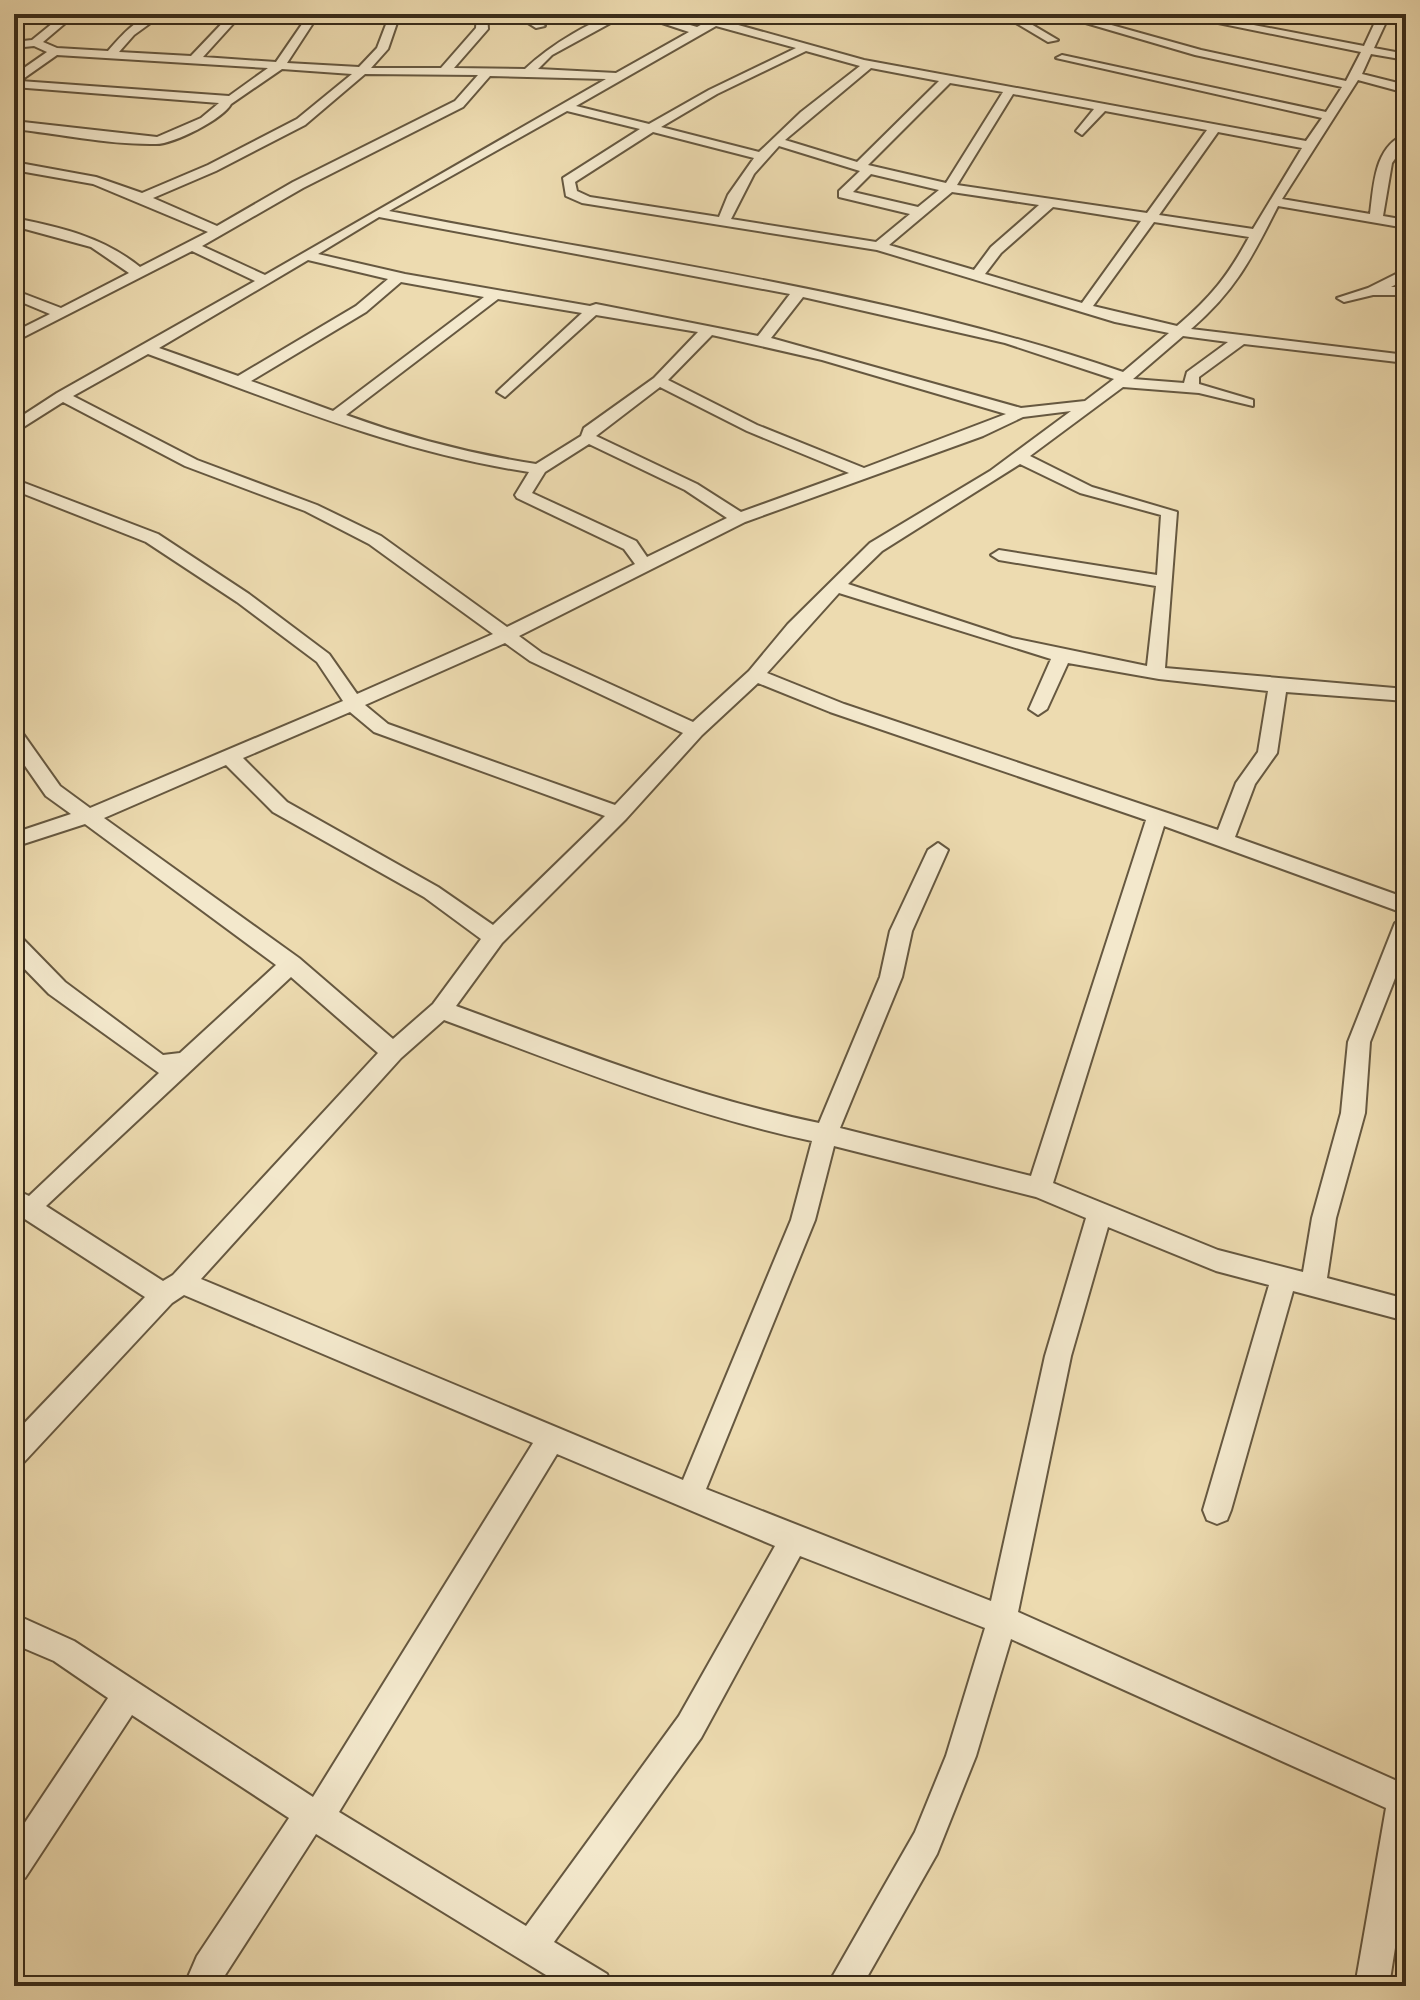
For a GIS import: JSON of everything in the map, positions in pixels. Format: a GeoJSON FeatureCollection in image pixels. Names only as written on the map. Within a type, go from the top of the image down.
{"type":"FeatureCollection","features":[{"type":"Feature","properties":{"kind":"street"},"geometry":{"type":"LineString","coordinates":[[62,14],[70,14]]}},
{"type":"Feature","properties":{"kind":"street"},"geometry":{"type":"LineString","coordinates":[[14,82],[40,62],[44,47],[70,14]]}},
{"type":"Feature","properties":{"kind":"street"},"geometry":{"type":"LineString","coordinates":[[111,54],[130,33],[158,14]]}},
{"type":"Feature","properties":{"kind":"street"},"geometry":{"type":"LineString","coordinates":[[194,60],[237,14]]}},
{"type":"Feature","properties":{"kind":"street"},"geometry":{"type":"LineString","coordinates":[[14,82],[226,101],[238,96],[280,65],[314,14]]}},
{"type":"Feature","properties":{"kind":"street"},"geometry":{"type":"LineString","coordinates":[[142,198],[265,143],[301,122],[362,71],[382,49],[395,14]]}},
{"type":"Feature","properties":{"kind":"street"},"geometry":{"type":"LineString","coordinates":[[445,71],[482,29],[482,14]]}},
{"type":"Feature","properties":{"kind":"street"},"geometry":{"type":"LineString","coordinates":[[519,14],[540,26]]}},
{"type":"Feature","properties":{"kind":"street"},"geometry":{"type":"LineString","coordinates":[[528,72],[548,53],[622,14]]}},
{"type":"Feature","properties":{"kind":"street"},"geometry":{"type":"LineString","coordinates":[[640,14],[698,31]]}},
{"type":"Feature","properties":{"kind":"street"},"geometry":{"type":"LineString","coordinates":[[14,428],[62,396],[304,255],[729,14]]}},
{"type":"Feature","properties":{"kind":"street"},"geometry":{"type":"LineString","coordinates":[[1006,14],[1052,40]]}},
{"type":"Feature","properties":{"kind":"street"},"geometry":{"type":"LineString","coordinates":[[1060,14],[1199,53],[1406,89]]}},
{"type":"Feature","properties":{"kind":"street"},"geometry":{"type":"LineString","coordinates":[[1179,14],[1406,57]]}},
{"type":"Feature","properties":{"kind":"street"},"geometry":{"type":"LineString","coordinates":[[14,1453],[393,1052],[441,1010],[494,937],[619,814],[695,731],[755,675],[794,628],[876,547],[1019,457],[1183,332],[1234,278],[1274,201],[1352,80],[1378,15],[1406,21]]}},
{"type":"Feature","properties":{"kind":"street"},"geometry":{"type":"LineString","coordinates":[[715,22],[802,49],[869,64],[1311,146]]}},
{"type":"Feature","properties":{"kind":"street"},"geometry":{"type":"LineString","coordinates":[[14,45],[362,71],[528,72],[617,77]]}},
{"type":"Feature","properties":{"kind":"street"},"geometry":{"type":"LineString","coordinates":[[802,49],[713,92],[580,172],[568,181],[571,193],[587,200],[879,246],[1085,308],[1183,332],[1406,359]]}},
{"type":"Feature","properties":{"kind":"street"},"geometry":{"type":"LineString","coordinates":[[1062,58],[1330,116]]}},
{"type":"Feature","properties":{"kind":"street"},"geometry":{"type":"LineString","coordinates":[[724,220],[732,199],[761,156],[869,64]]}},
{"type":"Feature","properties":{"kind":"street"},"geometry":{"type":"LineString","coordinates":[[14,338],[58,312],[192,246],[340,163],[459,104],[481,83],[486,73]]}},
{"type":"Feature","properties":{"kind":"street"},"geometry":{"type":"LineString","coordinates":[[920,212],[844,194],[864,168],[947,79]]}},
{"type":"Feature","properties":{"kind":"street"},"geometry":{"type":"LineString","coordinates":[[879,246],[949,188],[1010,90]]}},
{"type":"Feature","properties":{"kind":"street"},"geometry":{"type":"LineString","coordinates":[[14,125],[158,141],[205,121],[222,109],[226,101]]}},
{"type":"Feature","properties":{"kind":"street"},"geometry":{"type":"LineString","coordinates":[[567,107],[761,156]]}},
{"type":"Feature","properties":{"kind":"street"},"geometry":{"type":"LineString","coordinates":[[1082,131],[1103,107]]}},
{"type":"Feature","properties":{"kind":"street"},"geometry":{"type":"LineString","coordinates":[[1085,308],[1215,128]]}},
{"type":"Feature","properties":{"kind":"street"},"geometry":{"type":"LineString","coordinates":[[1375,221],[1383,168],[1396,144],[1406,138]]}},
{"type":"Feature","properties":{"kind":"street"},"geometry":{"type":"LineString","coordinates":[[777,141],[864,168],[949,188],[1258,234]]}},
{"type":"Feature","properties":{"kind":"street"},"geometry":{"type":"LineString","coordinates":[[14,166],[96,181],[217,231]]}},
{"type":"Feature","properties":{"kind":"street"},"geometry":{"type":"LineString","coordinates":[[1274,201],[1406,224]]}},
{"type":"Feature","properties":{"kind":"street"},"geometry":{"type":"LineString","coordinates":[[976,277],[996,250],[1050,203]]}},
{"type":"Feature","properties":{"kind":"street"},"geometry":{"type":"LineString","coordinates":[[377,213],[529,245],[799,292],[1011,340],[1122,380],[1191,389],[1248,403]]}},
{"type":"Feature","properties":{"kind":"street"},"geometry":{"type":"LineString","coordinates":[[14,222],[68,233],[96,244],[120,256],[137,272]]}},
{"type":"Feature","properties":{"kind":"street"},"geometry":{"type":"LineString","coordinates":[[192,246],[265,280]]}},
{"type":"Feature","properties":{"kind":"street"},"geometry":{"type":"LineString","coordinates":[[304,255],[396,279],[494,296],[596,308],[761,341],[1020,413]]}},
{"type":"Feature","properties":{"kind":"street"},"geometry":{"type":"LineString","coordinates":[[1373,291],[1406,273]]}},
{"type":"Feature","properties":{"kind":"street"},"geometry":{"type":"LineString","coordinates":[[239,382],[361,309],[396,279]]}},
{"type":"Feature","properties":{"kind":"street"},"geometry":{"type":"LineString","coordinates":[[1344,298],[1373,291],[1406,291]]}},
{"type":"Feature","properties":{"kind":"street"},"geometry":{"type":"LineString","coordinates":[[761,341],[799,292]]}},
{"type":"Feature","properties":{"kind":"street"},"geometry":{"type":"LineString","coordinates":[[14,294],[58,312]]}},
{"type":"Feature","properties":{"kind":"street"},"geometry":{"type":"LineString","coordinates":[[333,418],[494,296]]}},
{"type":"Feature","properties":{"kind":"street"},"geometry":{"type":"LineString","coordinates":[[505,392],[596,308]]}},
{"type":"Feature","properties":{"kind":"street"},"geometry":{"type":"LineString","coordinates":[[644,565],[630,545],[523,495],[539,469],[588,438],[590,431],[659,381],[709,330]]}},
{"type":"Feature","properties":{"kind":"street"},"geometry":{"type":"LineString","coordinates":[[1191,389],[1192,375],[1240,340]]}},
{"type":"Feature","properties":{"kind":"street"},"geometry":{"type":"LineString","coordinates":[[146,348],[333,418],[474,459],[539,469]]}},
{"type":"Feature","properties":{"kind":"street"},"geometry":{"type":"LineString","coordinates":[[659,381],[752,428],[862,473]]}},
{"type":"Feature","properties":{"kind":"street"},"geometry":{"type":"LineString","coordinates":[[62,396],[191,463],[311,508],[375,540],[505,637],[594,686],[695,731]]}},
{"type":"Feature","properties":{"kind":"street"},"geometry":{"type":"LineString","coordinates":[[14,840],[89,816],[505,637],[739,518],[977,433],[1020,413],[1084,405]]}},
{"type":"Feature","properties":{"kind":"street"},"geometry":{"type":"LineString","coordinates":[[588,438],[691,487],[739,518]]}},
{"type":"Feature","properties":{"kind":"street"},"geometry":{"type":"LineString","coordinates":[[1019,457],[1086,490],[1169,512],[1155,672]]}},
{"type":"Feature","properties":{"kind":"street"},"geometry":{"type":"LineString","coordinates":[[14,484],[152,538],[294,633],[336,672],[354,703],[381,728],[619,814]]}},
{"type":"Feature","properties":{"kind":"street"},"geometry":{"type":"LineString","coordinates":[[999,555],[1165,582]]}},
{"type":"Feature","properties":{"kind":"street"},"geometry":{"type":"LineString","coordinates":[[836,586],[1061,657],[1155,672],[1406,695]]}},
{"type":"Feature","properties":{"kind":"street"},"geometry":{"type":"LineString","coordinates":[[1038,709],[1061,657]]}},
{"type":"Feature","properties":{"kind":"street"},"geometry":{"type":"LineString","coordinates":[[755,675],[837,708],[1224,840],[1406,906]]}},
{"type":"Feature","properties":{"kind":"street"},"geometry":{"type":"LineString","coordinates":[[1224,840],[1246,783],[1267,753],[1278,685]]}},
{"type":"Feature","properties":{"kind":"street"},"geometry":{"type":"LineString","coordinates":[[14,736],[53,791],[291,964],[393,1052]]}},
{"type":"Feature","properties":{"kind":"street"},"geometry":{"type":"LineString","coordinates":[[228,755],[280,807],[431,892],[494,937]]}},
{"type":"Feature","properties":{"kind":"street"},"geometry":{"type":"LineString","coordinates":[[1039,1188],[1157,817]]}},
{"type":"Feature","properties":{"kind":"street"},"geometry":{"type":"LineString","coordinates":[[690,1495],[803,1220],[825,1137],[891,977],[901,931],[938,850]]}},
{"type":"Feature","properties":{"kind":"street"},"geometry":{"type":"LineString","coordinates":[[1313,1286],[1324,1218],[1353,1113],[1359,1042],[1406,923]]}},
{"type":"Feature","properties":{"kind":"street"},"geometry":{"type":"LineString","coordinates":[[14,944],[57,988],[159,1064],[184,1062]]}},
{"type":"Feature","properties":{"kind":"street"},"geometry":{"type":"LineString","coordinates":[[40,1198],[291,964]]}},
{"type":"Feature","properties":{"kind":"street"},"geometry":{"type":"LineString","coordinates":[[441,1010],[673,1095],[825,1137],[851,1140],[1039,1188],[1216,1260],[1406,1310]]}},
{"type":"Feature","properties":{"kind":"street"},"geometry":{"type":"LineString","coordinates":[[14,1199],[172,1289],[552,1437],[794,1540],[1002,1620],[1405,1800],[1372,1986]]}},
{"type":"Feature","properties":{"kind":"street"},"geometry":{"type":"LineString","coordinates":[[844,1986],[926,1843],[961,1756],[1002,1620],[1020,1517],[1043,1417],[1100,1213]]}},
{"type":"Feature","properties":{"kind":"street"},"geometry":{"type":"LineString","coordinates":[[1217,1510],[1284,1278]]}},
{"type":"Feature","properties":{"kind":"street"},"geometry":{"type":"LineString","coordinates":[[201,1986],[209,1968],[314,1815],[552,1437]]}},
{"type":"Feature","properties":{"kind":"street"},"geometry":{"type":"LineString","coordinates":[[530,1948],[690,1727],[794,1540]]}},
{"type":"Feature","properties":{"kind":"street"},"geometry":{"type":"LineString","coordinates":[[14,1629],[64,1651],[314,1815],[595,1986]]}},
{"type":"Feature","properties":{"kind":"street"},"geometry":{"type":"LineString","coordinates":[[14,1867],[128,1695]]}}]}
